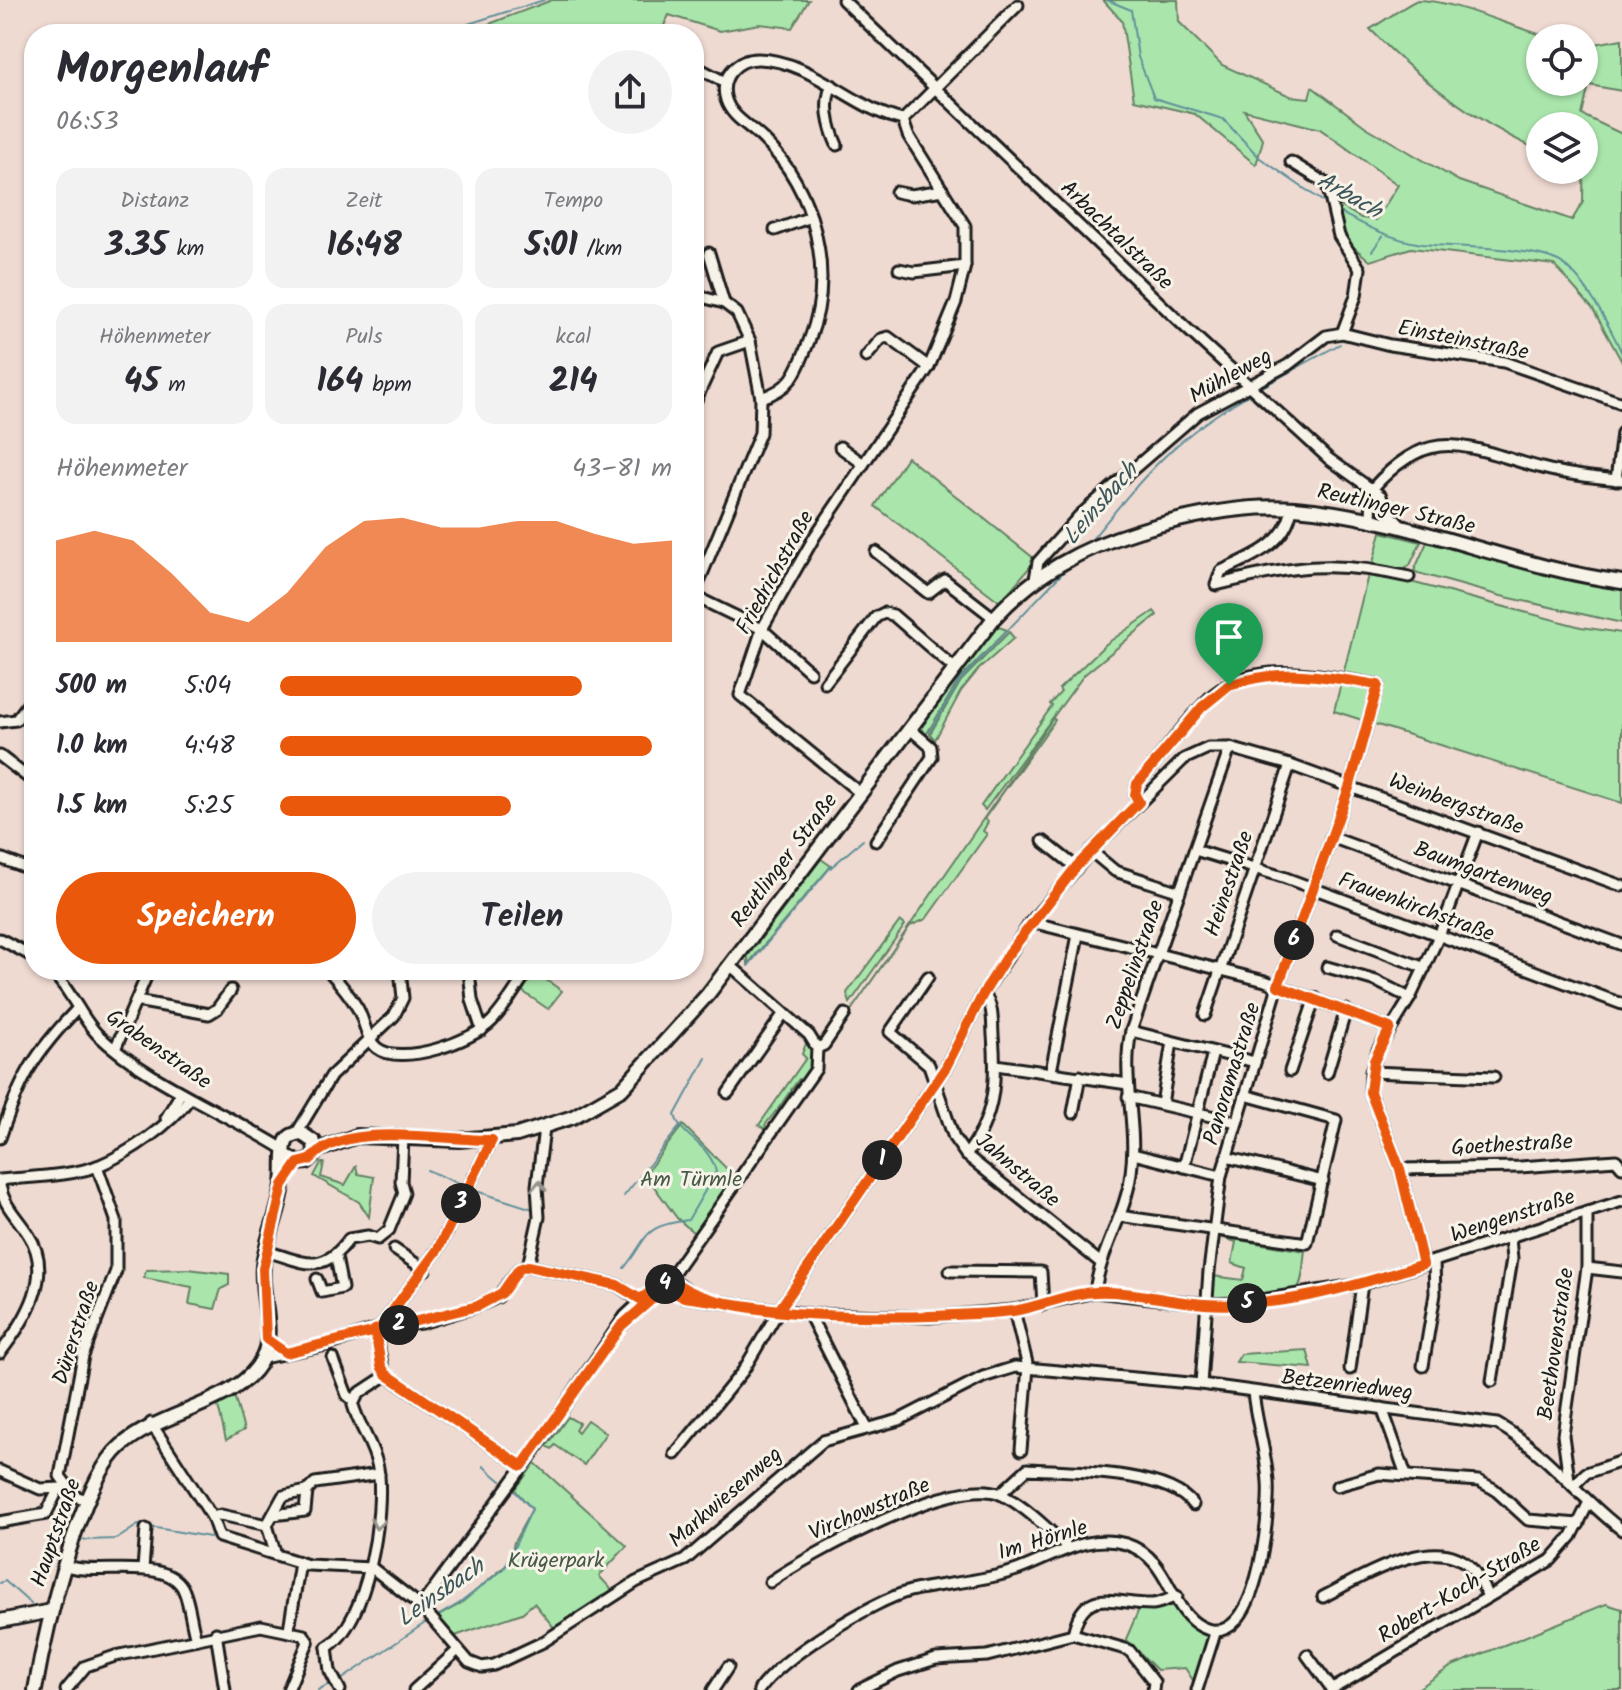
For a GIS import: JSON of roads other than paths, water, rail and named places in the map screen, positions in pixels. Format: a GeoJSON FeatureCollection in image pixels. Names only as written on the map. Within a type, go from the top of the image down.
{"type":"FeatureCollection","features":[{"type":"Feature","properties":{"kind":"main road","name":"Reutlinger Straße"},"geometry":{"type":"LineString","coordinates":[[299,1146],[357,1136],[492,1140],[544,1128],[622,1089],[684,1023],[730,965],[994,618],[1035,579],[1099,544],[1205,515],[1292,508],[1371,521],[1552,570],[1622,582]]}},
{"type":"Feature","properties":{"kind":"main road"},"geometry":{"type":"LineString","coordinates":[[263,1358],[266,1339],[263,1269],[266,1251],[283,1185],[299,1146]]}},
{"type":"Feature","properties":{"kind":"main road","name":"Hauptstraße"},"geometry":{"type":"LineString","coordinates":[[35,1690],[51,1611],[92,1483],[119,1447],[151,1423],[224,1395],[240,1385],[263,1358]]}},
{"type":"Feature","properties":{"kind":"main road"},"geometry":{"type":"LineString","coordinates":[[0,1621],[51,1611]]}},
{"type":"Feature","properties":{"kind":"street","name":"Arbachtalstraße"},"geometry":{"type":"LineString","coordinates":[[843,0],[1329,459],[1381,496],[1384,507],[1403,529]]}},
{"type":"Feature","properties":{"kind":"street"},"geometry":{"type":"LineString","coordinates":[[761,398],[782,392],[797,371],[819,311],[822,282],[811,217],[793,175],[763,139],[731,112],[724,96],[725,82],[736,65],[756,59],[785,64],[832,85],[884,115],[903,120],[1018,5]]}},
{"type":"Feature","properties":{"kind":"street"},"geometry":{"type":"LineString","coordinates":[[704,71],[725,82]]}},
{"type":"Feature","properties":{"kind":"street"},"geometry":{"type":"LineString","coordinates":[[832,85],[827,99],[831,132],[837,145]]}},
{"type":"Feature","properties":{"kind":"street","name":"Friedrichstraße"},"geometry":{"type":"LineString","coordinates":[[860,793],[752,708],[740,695],[762,629],[795,568],[862,463],[888,431],[929,367],[956,302],[965,266],[965,226],[908,135],[903,120]]}},
{"type":"Feature","properties":{"kind":"street"},"geometry":{"type":"LineString","coordinates":[[1291,162],[1327,184],[1339,236],[1360,269],[1356,296],[1342,333]]}},
{"type":"Feature","properties":{"kind":"street"},"geometry":{"type":"LineString","coordinates":[[896,192],[911,195],[943,190]]}},
{"type":"Feature","properties":{"kind":"street"},"geometry":{"type":"LineString","coordinates":[[775,230],[811,217]]}},
{"type":"Feature","properties":{"kind":"street"},"geometry":{"type":"LineString","coordinates":[[709,253],[724,303]]}},
{"type":"Feature","properties":{"kind":"street"},"geometry":{"type":"LineString","coordinates":[[899,269],[914,272],[965,266]]}},
{"type":"Feature","properties":{"kind":"street"},"geometry":{"type":"LineString","coordinates":[[704,298],[724,303],[737,313],[750,341],[761,398],[760,433],[704,570]]}},
{"type":"Feature","properties":{"kind":"street","name":"Mühleweg"},"geometry":{"type":"LineString","coordinates":[[1035,579],[1038,562],[1079,516],[1198,413],[1288,365],[1326,336],[1342,333]]}},
{"type":"Feature","properties":{"kind":"street","name":"Einsteinstraße"},"geometry":{"type":"LineString","coordinates":[[1342,333],[1390,345],[1504,362],[1622,403]]}},
{"type":"Feature","properties":{"kind":"street"},"geometry":{"type":"LineString","coordinates":[[866,357],[881,339],[888,337],[929,367]]}},
{"type":"Feature","properties":{"kind":"street"},"geometry":{"type":"LineString","coordinates":[[704,382],[718,352],[750,341]]}},
{"type":"Feature","properties":{"kind":"street"},"geometry":{"type":"LineString","coordinates":[[1371,521],[1372,489],[1410,456],[1448,445],[1471,446],[1557,472],[1619,480],[1622,433]]}},
{"type":"Feature","properties":{"kind":"street"},"geometry":{"type":"LineString","coordinates":[[840,447],[862,463]]}},
{"type":"Feature","properties":{"kind":"street"},"geometry":{"type":"LineString","coordinates":[[1371,521],[1384,507]]}},
{"type":"Feature","properties":{"kind":"street"},"geometry":{"type":"LineString","coordinates":[[1292,508],[1289,521],[1269,545],[1253,558],[1221,571],[1216,585],[1265,571],[1309,565],[1361,566],[1409,577]]}},
{"type":"Feature","properties":{"kind":"street"},"geometry":{"type":"LineString","coordinates":[[876,552],[928,593],[945,580],[994,618]]}},
{"type":"Feature","properties":{"kind":"street"},"geometry":{"type":"LineString","coordinates":[[704,600],[762,629],[810,672]]}},
{"type":"Feature","properties":{"kind":"street"},"geometry":{"type":"LineString","coordinates":[[825,683],[876,617],[884,613],[893,615],[954,668]]}},
{"type":"Feature","properties":{"kind":"street","name":"Panoramastraße"},"geometry":{"type":"LineString","coordinates":[[1139,802],[1135,795],[1137,784],[1202,707],[1225,687],[1262,676],[1296,672],[1378,685],[1350,785],[1278,986],[1221,1176],[1213,1231],[1201,1384]]}},
{"type":"Feature","properties":{"kind":"street"},"geometry":{"type":"LineString","coordinates":[[0,722],[16,720],[24,709]]}},
{"type":"Feature","properties":{"kind":"street"},"geometry":{"type":"LineString","coordinates":[[876,841],[932,757],[931,747],[909,728]]}},
{"type":"Feature","properties":{"kind":"street"},"geometry":{"type":"LineString","coordinates":[[675,1454],[743,1371],[779,1310],[934,1085],[983,994],[1031,922],[1091,851],[1184,759],[1208,748],[1230,748]]}},
{"type":"Feature","properties":{"kind":"street","name":"Weinbergstraße"},"geometry":{"type":"LineString","coordinates":[[1230,748],[1350,785],[1622,886]]}},
{"type":"Feature","properties":{"kind":"street","name":"Zeppelinstraße"},"geometry":{"type":"LineString","coordinates":[[1095,1292],[1101,1263],[1129,1186],[1133,1154],[1128,1097],[1131,1031],[1230,748]]}},
{"type":"Feature","properties":{"kind":"street"},"geometry":{"type":"LineString","coordinates":[[0,756],[24,774]]}},
{"type":"Feature","properties":{"kind":"street","name":"Heinestraße"},"geometry":{"type":"LineString","coordinates":[[1205,1015],[1290,765]]}},
{"type":"Feature","properties":{"kind":"street"},"geometry":{"type":"LineString","coordinates":[[1423,1264],[1400,1169],[1370,1092],[1371,1072],[1375,1055],[1425,968],[1478,832]]}},
{"type":"Feature","properties":{"kind":"street","name":"Baumgartenweg"},"geometry":{"type":"LineString","coordinates":[[1331,837],[1622,945]]}},
{"type":"Feature","properties":{"kind":"street"},"geometry":{"type":"LineString","coordinates":[[1043,841],[1076,867]]}},
{"type":"Feature","properties":{"kind":"street","name":"Frauenkirchstraße"},"geometry":{"type":"LineString","coordinates":[[1195,850],[1313,889],[1622,1004]]}},
{"type":"Feature","properties":{"kind":"street"},"geometry":{"type":"LineString","coordinates":[[1091,851],[1115,871],[1180,892]]}},
{"type":"Feature","properties":{"kind":"street"},"geometry":{"type":"LineString","coordinates":[[0,858],[24,867]]}},
{"type":"Feature","properties":{"kind":"street"},"geometry":{"type":"LineString","coordinates":[[1031,922],[1278,986],[1390,1028]]}},
{"type":"Feature","properties":{"kind":"street"},"geometry":{"type":"LineString","coordinates":[[1051,1071],[1078,935]]}},
{"type":"Feature","properties":{"kind":"street"},"geometry":{"type":"LineString","coordinates":[[1337,935],[1398,954],[1425,968]]}},
{"type":"Feature","properties":{"kind":"street"},"geometry":{"type":"LineString","coordinates":[[0,939],[24,952]]}},
{"type":"Feature","properties":{"kind":"street"},"geometry":{"type":"LineString","coordinates":[[421,1606],[621,1326],[666,1282],[810,1080],[817,1063],[817,1048],[809,1035],[730,965]]}},
{"type":"Feature","properties":{"kind":"street"},"geometry":{"type":"LineString","coordinates":[[1327,967],[1376,981],[1410,998]]}},
{"type":"Feature","properties":{"kind":"street","name":"Jahnstraße"},"geometry":{"type":"LineString","coordinates":[[928,977],[890,1032],[929,1065],[954,1138],[966,1155],[1101,1263]]}},
{"type":"Feature","properties":{"kind":"street","name":"Grabenstraße"},"geometry":{"type":"LineString","coordinates":[[57,980],[97,1034],[186,1096],[265,1135],[299,1146]]}},
{"type":"Feature","properties":{"kind":"street"},"geometry":{"type":"LineString","coordinates":[[116,1047],[145,980]]}},
{"type":"Feature","properties":{"kind":"street"},"geometry":{"type":"LineString","coordinates":[[336,980],[354,1003],[369,1039],[379,1050],[401,1055],[427,1052],[482,1030],[493,1020],[521,980]]}},
{"type":"Feature","properties":{"kind":"street"},"geometry":{"type":"LineString","coordinates":[[299,1146],[304,1119],[331,1076],[394,1016],[403,998],[401,980]]}},
{"type":"Feature","properties":{"kind":"street"},"geometry":{"type":"LineString","coordinates":[[470,980],[472,1000],[482,1030]]}},
{"type":"Feature","properties":{"kind":"street"},"geometry":{"type":"LineString","coordinates":[[136,1001],[209,1014],[217,1009],[231,990]]}},
{"type":"Feature","properties":{"kind":"street"},"geometry":{"type":"LineString","coordinates":[[966,1155],[986,1124],[995,1084],[991,1007],[983,994]]}},
{"type":"Feature","properties":{"kind":"street"},"geometry":{"type":"LineString","coordinates":[[1290,1071],[1315,998]]}},
{"type":"Feature","properties":{"kind":"street"},"geometry":{"type":"LineString","coordinates":[[0,1138],[12,1102],[40,1048],[78,1008]]}},
{"type":"Feature","properties":{"kind":"street"},"geometry":{"type":"LineString","coordinates":[[1327,1073],[1346,1010]]}},
{"type":"Feature","properties":{"kind":"street"},"geometry":{"type":"LineString","coordinates":[[728,1093],[784,1013]]}},
{"type":"Feature","properties":{"kind":"street"},"geometry":{"type":"LineString","coordinates":[[817,1048],[824,1045],[845,1014]]}},
{"type":"Feature","properties":{"kind":"street"},"geometry":{"type":"LineString","coordinates":[[1131,1031],[1255,1062]]}},
{"type":"Feature","properties":{"kind":"street"},"geometry":{"type":"LineString","coordinates":[[1162,1104],[1172,1042]]}},
{"type":"Feature","properties":{"kind":"street"},"geometry":{"type":"LineString","coordinates":[[1184,1167],[1213,1052]]}},
{"type":"Feature","properties":{"kind":"street"},"geometry":{"type":"LineString","coordinates":[[996,1065],[1128,1084]]}},
{"type":"Feature","properties":{"kind":"street"},"geometry":{"type":"LineString","coordinates":[[1371,1072],[1494,1077]]}},
{"type":"Feature","properties":{"kind":"street"},"geometry":{"type":"LineString","coordinates":[[1073,1113],[1080,1076]]}},
{"type":"Feature","properties":{"kind":"street"},"geometry":{"type":"LineString","coordinates":[[1119,1216],[1307,1243],[1336,1120],[1245,1095]]}},
{"type":"Feature","properties":{"kind":"street"},"geometry":{"type":"LineString","coordinates":[[0,1353],[30,1305],[40,1276],[39,1254],[3,1199],[0,1183],[97,1166],[141,1141],[165,1122],[186,1096]]}},
{"type":"Feature","properties":{"kind":"street"},"geometry":{"type":"LineString","coordinates":[[1128,1097],[1199,1110],[1237,1122]]}},
{"type":"Feature","properties":{"kind":"street"},"geometry":{"type":"LineString","coordinates":[[528,1266],[539,1217],[537,1186],[544,1128]]}},
{"type":"Feature","properties":{"kind":"street"},"geometry":{"type":"LineString","coordinates":[[266,1251],[312,1265],[336,1257],[349,1239],[368,1236],[378,1239],[389,1230],[404,1193],[401,1182],[405,1159],[403,1137]]}},
{"type":"Feature","properties":{"kind":"street"},"geometry":{"type":"LineString","coordinates":[[492,1140],[425,1270],[377,1329],[381,1366],[387,1375],[522,1466]]}},
{"type":"Feature","properties":{"kind":"street"},"geometry":{"type":"LineString","coordinates":[[1133,1154],[1221,1176]]}},
{"type":"Feature","properties":{"kind":"street"},"geometry":{"type":"LineString","coordinates":[[1226,1157],[1323,1181]]}},
{"type":"Feature","properties":{"kind":"street","name":"Goethestraße"},"geometry":{"type":"LineString","coordinates":[[1400,1169],[1520,1167],[1616,1160],[1622,1167]]}},
{"type":"Feature","properties":{"kind":"street","name":"Dürerstraße"},"geometry":{"type":"LineString","coordinates":[[61,1488],[60,1476],[80,1370],[108,1296],[118,1247],[116,1220],[97,1166]]}},
{"type":"Feature","properties":{"kind":"street","name":"Wengenstraße"},"geometry":{"type":"LineString","coordinates":[[666,1282],[703,1298],[809,1314],[929,1317],[1014,1310],[1095,1292],[1206,1304],[1277,1299],[1362,1284],[1622,1201]]}},
{"type":"Feature","properties":{"kind":"street","name":"Beethovenstraße"},"geometry":{"type":"LineString","coordinates":[[1571,1483],[1563,1435],[1587,1268],[1587,1212]]}},
{"type":"Feature","properties":{"kind":"street"},"geometry":{"type":"LineString","coordinates":[[1492,1381],[1512,1259],[1510,1238]]}},
{"type":"Feature","properties":{"kind":"street"},"geometry":{"type":"LineString","coordinates":[[394,1249],[425,1270]]}},
{"type":"Feature","properties":{"kind":"street"},"geometry":{"type":"LineString","coordinates":[[317,1279],[322,1292],[342,1288],[336,1257]]}},
{"type":"Feature","properties":{"kind":"street"},"geometry":{"type":"LineString","coordinates":[[1423,1366],[1435,1294],[1434,1261]]}},
{"type":"Feature","properties":{"kind":"street"},"geometry":{"type":"LineString","coordinates":[[263,1358],[377,1329],[421,1323],[487,1303],[503,1292],[519,1269],[528,1266],[617,1285],[643,1302]]}},
{"type":"Feature","properties":{"kind":"street"},"geometry":{"type":"LineString","coordinates":[[1587,1268],[1622,1272]]}},
{"type":"Feature","properties":{"kind":"street"},"geometry":{"type":"LineString","coordinates":[[950,1271],[1041,1272],[1043,1305]]}},
{"type":"Feature","properties":{"kind":"street"},"geometry":{"type":"LineString","coordinates":[[1350,1369],[1362,1284]]}},
{"type":"Feature","properties":{"kind":"street"},"geometry":{"type":"LineString","coordinates":[[1014,1310],[1028,1367],[1021,1450]]}},
{"type":"Feature","properties":{"kind":"street"},"geometry":{"type":"LineString","coordinates":[[809,1314],[867,1428]]}},
{"type":"Feature","properties":{"kind":"street"},"geometry":{"type":"LineString","coordinates":[[266,1339],[286,1353]]}},
{"type":"Feature","properties":{"kind":"street"},"geometry":{"type":"LineString","coordinates":[[327,1647],[337,1638],[359,1603],[372,1568],[380,1500],[379,1474],[354,1401],[347,1395],[333,1358]]}},
{"type":"Feature","properties":{"kind":"street","name":"Betzenriedweg"},"geometry":{"type":"LineString","coordinates":[[1028,1367],[1201,1384],[1497,1424],[1528,1444],[1571,1483],[1588,1504],[1622,1530]]}},
{"type":"Feature","properties":{"kind":"street","name":"Markwiesenweg"},"geometry":{"type":"LineString","coordinates":[[458,1650],[469,1662],[482,1667],[529,1651],[636,1582],[692,1555],[815,1446],[835,1436],[899,1420],[983,1377],[1028,1367]]}},
{"type":"Feature","properties":{"kind":"street"},"geometry":{"type":"LineString","coordinates":[[354,1401],[387,1375]]}},
{"type":"Feature","properties":{"kind":"street"},"geometry":{"type":"LineString","coordinates":[[1197,1690],[1216,1630],[1233,1623],[1252,1592],[1264,1541],[1268,1484],[1253,1392]]}},
{"type":"Feature","properties":{"kind":"street"},"geometry":{"type":"LineString","coordinates":[[1382,1408],[1406,1475]]}},
{"type":"Feature","properties":{"kind":"street"},"geometry":{"type":"LineString","coordinates":[[151,1423],[212,1517],[219,1537],[275,1552],[300,1563],[372,1568],[421,1606],[458,1650],[414,1690]]}},
{"type":"Feature","properties":{"kind":"street"},"geometry":{"type":"LineString","coordinates":[[1571,1483],[1586,1473],[1622,1461]]}},
{"type":"Feature","properties":{"kind":"street"},"geometry":{"type":"LineString","coordinates":[[1067,1547],[1000,1494],[1027,1469],[1169,1485],[1193,1505]]}},
{"type":"Feature","properties":{"kind":"street"},"geometry":{"type":"LineString","coordinates":[[0,1471],[40,1489],[61,1488],[87,1500]]}},
{"type":"Feature","properties":{"kind":"street"},"geometry":{"type":"LineString","coordinates":[[275,1552],[267,1525],[283,1496],[307,1491],[315,1483],[379,1474]]}},
{"type":"Feature","properties":{"kind":"street"},"geometry":{"type":"LineString","coordinates":[[1337,1486],[1379,1474],[1479,1481],[1494,1489],[1528,1520],[1579,1524]]}},
{"type":"Feature","properties":{"kind":"street"},"geometry":{"type":"LineString","coordinates":[[0,1522],[46,1514],[61,1488]]}},
{"type":"Feature","properties":{"kind":"street"},"geometry":{"type":"LineString","coordinates":[[273,1515],[305,1511],[307,1491]]}},
{"type":"Feature","properties":{"kind":"street","name":"Virchowstraße"},"geometry":{"type":"LineString","coordinates":[[770,1582],[807,1557],[897,1514],[940,1499],[984,1491],[1000,1494]]}},
{"type":"Feature","properties":{"kind":"street","name":"Robert-Koch-Straße"},"geometry":{"type":"LineString","coordinates":[[1307,1655],[1331,1690],[1551,1560],[1579,1524],[1588,1504]]}},
{"type":"Feature","properties":{"kind":"street"},"geometry":{"type":"LineString","coordinates":[[212,1517],[221,1515],[267,1525]]}},
{"type":"Feature","properties":{"kind":"street"},"geometry":{"type":"LineString","coordinates":[[143,1569],[146,1529]]}},
{"type":"Feature","properties":{"kind":"street","name":"Im Hörnle"},"geometry":{"type":"LineString","coordinates":[[759,1690],[796,1653],[897,1597],[1015,1571],[1067,1547],[1105,1541],[1143,1552],[1164,1573],[1190,1619],[1204,1628],[1216,1630]]}},
{"type":"Feature","properties":{"kind":"street"},"geometry":{"type":"LineString","coordinates":[[1323,1597],[1404,1560],[1436,1553],[1448,1553],[1472,1568],[1488,1596]]}},
{"type":"Feature","properties":{"kind":"street"},"geometry":{"type":"LineString","coordinates":[[289,1629],[300,1563]]}},
{"type":"Feature","properties":{"kind":"street"},"geometry":{"type":"LineString","coordinates":[[67,1566],[92,1570],[143,1569],[177,1580],[184,1590],[196,1639]]}},
{"type":"Feature","properties":{"kind":"street"},"geometry":{"type":"LineString","coordinates":[[1073,1634],[1084,1607],[1097,1599],[1156,1604],[1177,1596]]}},
{"type":"Feature","properties":{"kind":"street"},"geometry":{"type":"LineString","coordinates":[[66,1690],[86,1666],[216,1633],[261,1626],[289,1629],[304,1635],[308,1642],[327,1647]]}},
{"type":"Feature","properties":{"kind":"street"},"geometry":{"type":"LineString","coordinates":[[216,1633],[225,1690]]}},
{"type":"Feature","properties":{"kind":"street"},"geometry":{"type":"LineString","coordinates":[[859,1690],[898,1671],[936,1659],[987,1656],[1073,1634],[1129,1650],[1154,1682],[1153,1690]]}},
{"type":"Feature","properties":{"kind":"street"},"geometry":{"type":"LineString","coordinates":[[288,1690],[308,1642]]}},
{"type":"Feature","properties":{"kind":"street"},"geometry":{"type":"LineString","coordinates":[[327,1647],[336,1684]]}},
{"type":"Feature","properties":{"kind":"street"},"geometry":{"type":"LineString","coordinates":[[713,1690],[728,1667]]}},
{"type":"Feature","properties":{"kind":"waterway"},"geometry":{"type":"LineString","coordinates":[[468,24],[544,0]]}},
{"type":"Feature","properties":{"kind":"waterway","name":"Arbach"},"geometry":{"type":"LineString","coordinates":[[1107,0],[1131,10],[1138,57],[1154,98],[1223,119],[1260,158],[1328,205]]}},
{"type":"Feature","properties":{"kind":"waterway","name":"Arbach"},"geometry":{"type":"LineString","coordinates":[[1337,211],[1378,231],[1411,242],[1526,252],[1556,260],[1566,266],[1585,287],[1622,353]]}},
{"type":"Feature","properties":{"kind":"waterway","name":"Leinsbach"},"geometry":{"type":"LineString","coordinates":[[1372,251],[1383,236]]}},
{"type":"Feature","properties":{"kind":"waterway","name":"Leinsbach"},"geometry":{"type":"LineString","coordinates":[[1259,389],[1340,344]]}},
{"type":"Feature","properties":{"kind":"waterway","name":"Leinsbach"},"geometry":{"type":"LineString","coordinates":[[1089,543],[1126,498],[1180,442],[1250,394]]}},
{"type":"Feature","properties":{"kind":"waterway","name":"Leinsbach"},"geometry":{"type":"LineString","coordinates":[[929,732],[960,680],[1069,566]]}},
{"type":"Feature","properties":{"kind":"waterway","name":"Leinsbach"},"geometry":{"type":"LineString","coordinates":[[748,966],[829,869],[863,840]]}},
{"type":"Feature","properties":{"kind":"waterway","name":"Leinsbach"},"geometry":{"type":"LineString","coordinates":[[624,1268],[653,1230],[688,1220],[716,1172],[708,1154],[683,1130],[675,1115],[706,1058]]}},
{"type":"Feature","properties":{"kind":"waterway"},"geometry":{"type":"LineString","coordinates":[[624,1196],[680,1126]]}},
{"type":"Feature","properties":{"kind":"waterway"},"geometry":{"type":"LineString","coordinates":[[427,1170],[464,1186]]}},
{"type":"Feature","properties":{"kind":"waterway"},"geometry":{"type":"LineString","coordinates":[[473,1190],[536,1210]]}},
{"type":"Feature","properties":{"kind":"waterway","name":"Leinsbach"},"geometry":{"type":"LineString","coordinates":[[483,1466],[501,1481]]}},
{"type":"Feature","properties":{"kind":"waterway","name":"Leinsbach"},"geometry":{"type":"LineString","coordinates":[[434,1618],[460,1603],[504,1569],[532,1509],[514,1490]]}},
{"type":"Feature","properties":{"kind":"waterway"},"geometry":{"type":"LineString","coordinates":[[83,1540],[117,1539],[138,1525],[210,1537]]}},
{"type":"Feature","properties":{"kind":"waterway"},"geometry":{"type":"LineString","coordinates":[[0,1583],[5,1581],[31,1604]]}},
{"type":"Feature","properties":{"kind":"waterway","name":"Leinsbach"},"geometry":{"type":"LineString","coordinates":[[341,1680],[428,1621]]}},
{"type":"Feature","properties":{"kind":"waterway","name":"Leinsbach"},"geometry":{"type":"LineString","coordinates":[[318,1690],[331,1683]]}},
{"type":"Feature","properties":{"kind":"park label","name":"Am Türmle"},"geometry":{"type":"Point","coordinates":[691,1180]}},
{"type":"Feature","properties":{"kind":"park label","name":"Krügerpark"},"geometry":{"type":"Point","coordinates":[556,1561]}}]}
